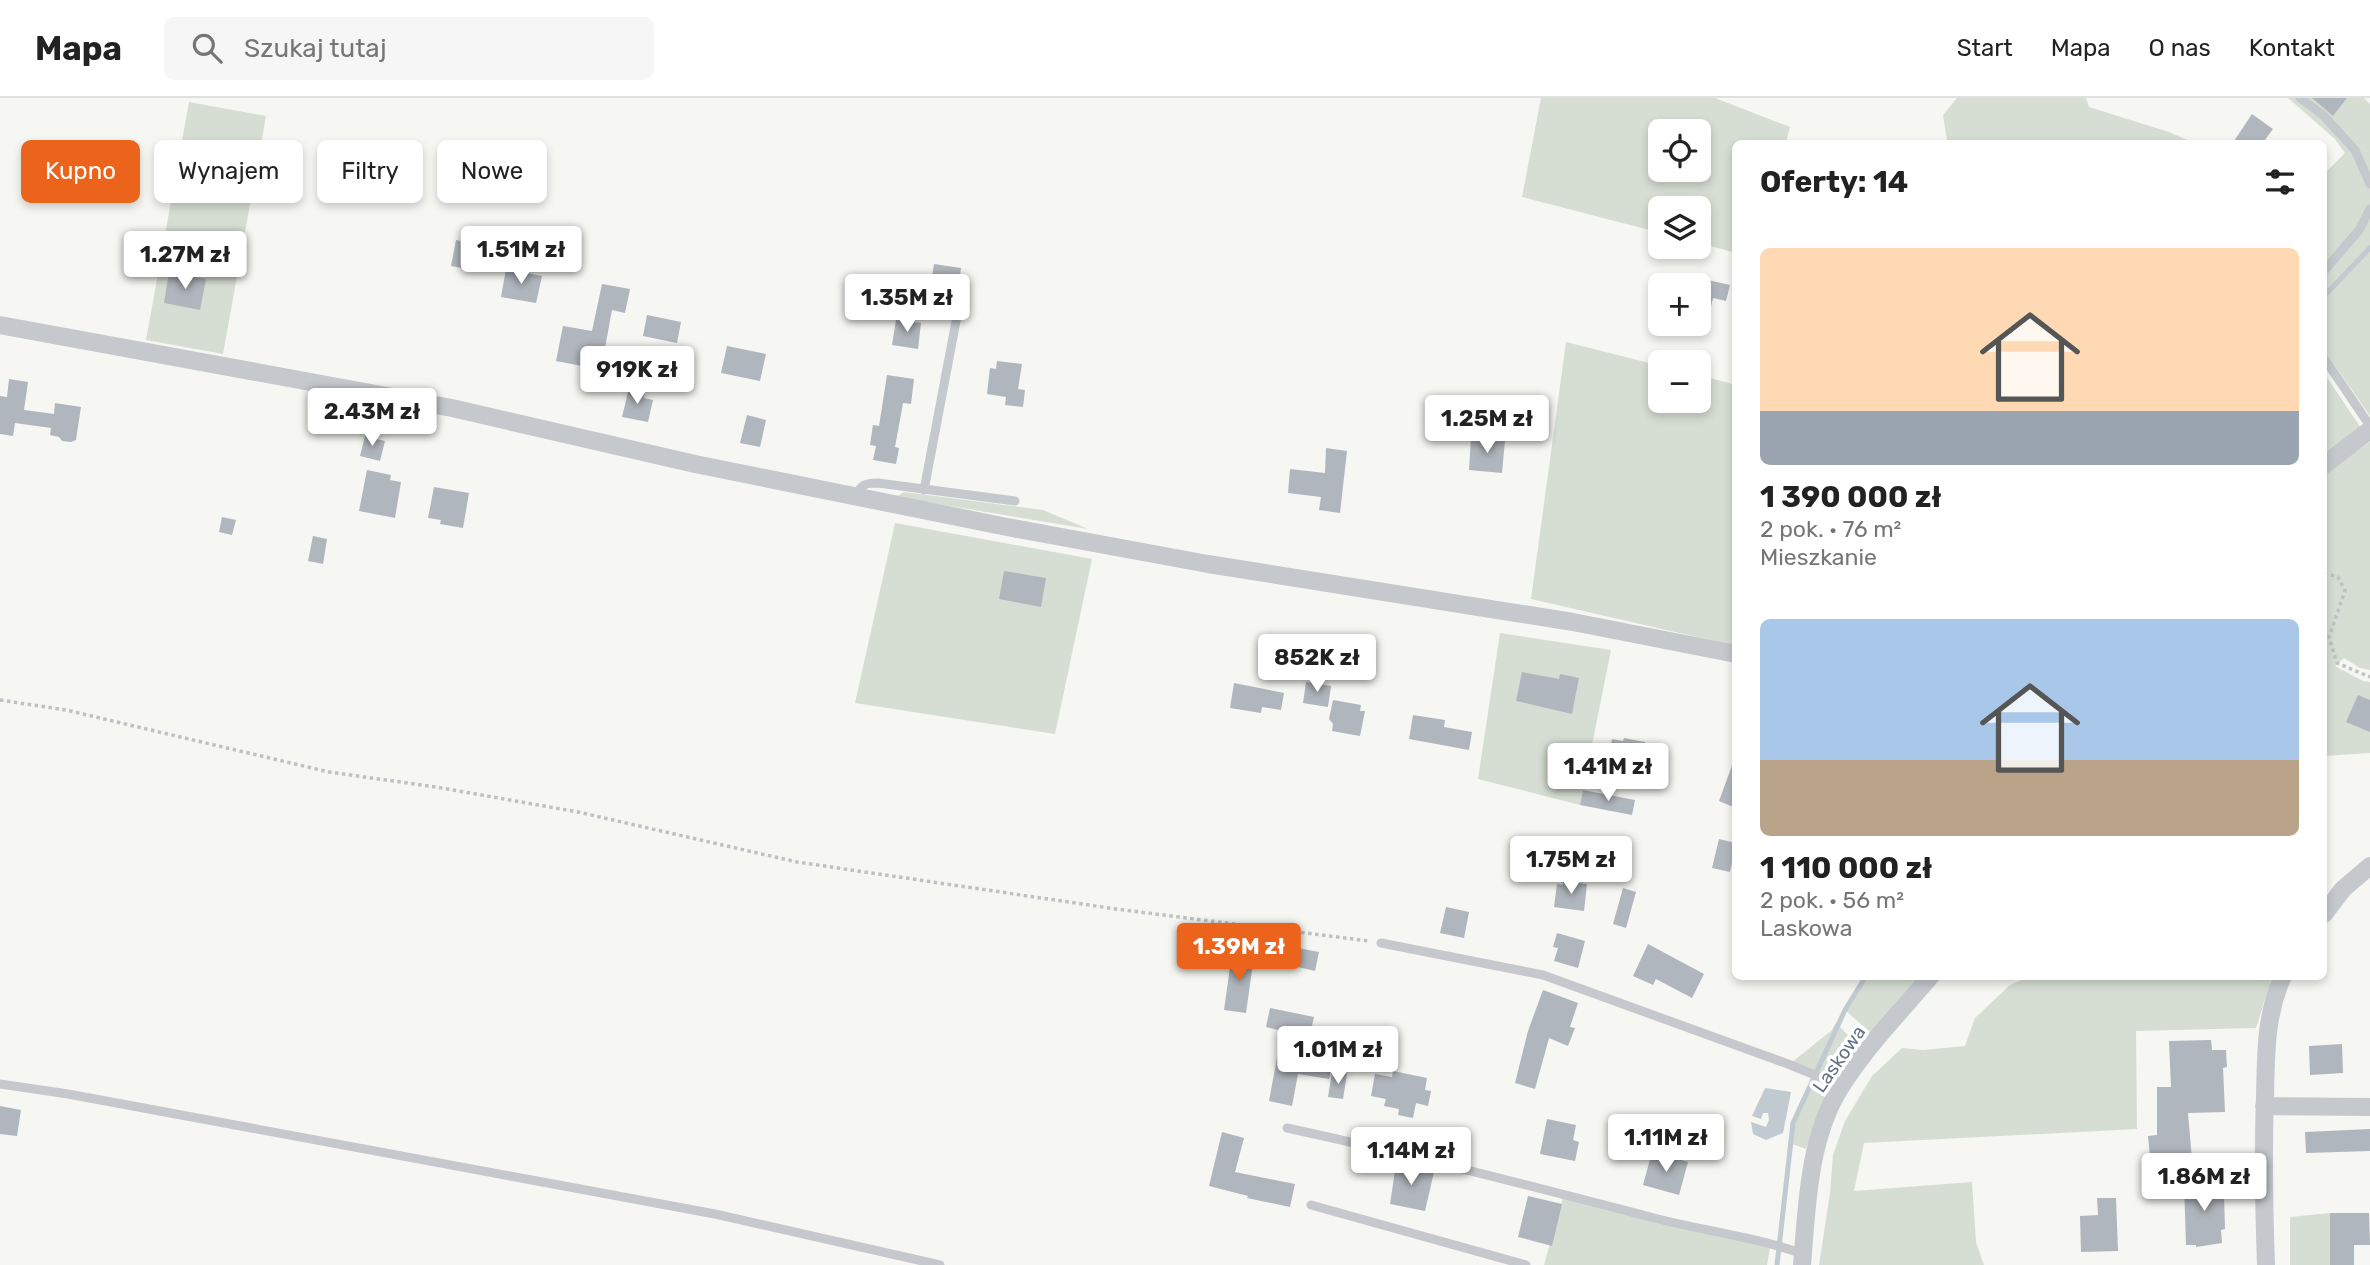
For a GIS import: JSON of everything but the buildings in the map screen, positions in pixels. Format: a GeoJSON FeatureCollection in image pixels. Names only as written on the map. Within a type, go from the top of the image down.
{"type":"FeatureCollection","features":[{"type":"Feature","properties":{"kind":"street"},"geometry":{"type":"LineString","coordinates":[[0,325],[452,408],[695,464],[1007,527],[1208,564],[1573,622],[1732,653]]}},
{"type":"Feature","properties":{"kind":"street"},"geometry":{"type":"LineString","coordinates":[[2327,463],[2370,428]]}},
{"type":"Feature","properties":{"kind":"street"},"geometry":{"type":"LineString","coordinates":[[2327,910],[2343,889],[2370,866]]}},
{"type":"Feature","properties":{"kind":"street","name":"Laskowa"},"geometry":{"type":"LineString","coordinates":[[1802,1259],[1815,1151],[1839,1089],[1876,1040],[1928,980]]}},
{"type":"Feature","properties":{"kind":"street"},"geometry":{"type":"LineString","coordinates":[[2266,1265],[2262,1144],[2267,1032],[2281,980]]}},
{"type":"Feature","properties":{"kind":"street"},"geometry":{"type":"LineString","coordinates":[[2264,1106],[2370,1107]]}},
{"type":"Feature","properties":{"kind":"lane"},"geometry":{"type":"LineString","coordinates":[[2300,98],[2323,115],[2355,150],[2370,184]]}},
{"type":"Feature","properties":{"kind":"lane"},"geometry":{"type":"LineString","coordinates":[[2327,267],[2359,230],[2370,209]]}},
{"type":"Feature","properties":{"kind":"lane"},"geometry":{"type":"LineString","coordinates":[[925,489],[957,316]]}},
{"type":"Feature","properties":{"kind":"lane"},"geometry":{"type":"LineString","coordinates":[[2327,363],[2370,428]]}},
{"type":"Feature","properties":{"kind":"lane"},"geometry":{"type":"LineString","coordinates":[[856,496],[860,487],[866,483],[1015,501]]}},
{"type":"Feature","properties":{"kind":"lane"},"geometry":{"type":"LineString","coordinates":[[1381,943],[1543,975],[1808,1071],[1839,1089]]}},
{"type":"Feature","properties":{"kind":"lane"},"geometry":{"type":"LineString","coordinates":[[0,1084],[68,1094],[676,1207],[940,1265]]}},
{"type":"Feature","properties":{"kind":"lane"},"geometry":{"type":"LineString","coordinates":[[1287,1128],[1418,1157],[1698,1229],[1771,1243],[1784,1247],[1802,1259]]}},
{"type":"Feature","properties":{"kind":"lane"},"geometry":{"type":"LineString","coordinates":[[1311,1205],[1525,1265]]}},
{"type":"Feature","properties":{"kind":"path"},"geometry":{"type":"LineString","coordinates":[[2327,574],[2338,577],[2345,591],[2329,637],[2337,663],[2370,677]]}},
{"type":"Feature","properties":{"kind":"path"},"geometry":{"type":"LineString","coordinates":[[0,700],[66,710],[329,772],[436,787],[578,812],[797,862],[1116,909],[1381,943]]}},
{"type":"Feature","properties":{"kind":"shaded area"},"geometry":{"type":"Polygon","coordinates":[[[1541,98],[1715,98],[1790,127],[1787,140],[1732,140],[1732,252],[1711,246],[1711,196],[1648,196],[1648,230],[1522,197],[1541,98]]]}},
{"type":"Feature","properties":{"kind":"shaded area"},"geometry":{"type":"Polygon","coordinates":[[[1957,98],[2086,98],[2089,107],[2187,140],[1947,140],[1943,115],[1957,98]]]}},
{"type":"Feature","properties":{"kind":"shaded area"},"geometry":{"type":"Polygon","coordinates":[[[2288,98],[2364,98],[2370,104],[2370,416],[2327,354],[2327,171],[2345,153],[2335,139],[2288,98]]]}},
{"type":"Feature","properties":{"kind":"shaded area"},"geometry":{"type":"Polygon","coordinates":[[[189,102],[266,116],[262,140],[182,140],[189,102]]]}},
{"type":"Feature","properties":{"kind":"shaded area"},"geometry":{"type":"Polygon","coordinates":[[[171,203],[250,203],[223,354],[146,340],[171,203]]]}},
{"type":"Feature","properties":{"kind":"shaded area"},"geometry":{"type":"Polygon","coordinates":[[[1566,342],[1648,363],[1648,413],[1711,413],[1711,378],[1732,384],[1732,645],[1531,599],[1566,342]]]}},
{"type":"Feature","properties":{"kind":"shaded area"},"geometry":{"type":"Polygon","coordinates":[[[2327,377],[2361,428],[2327,454],[2327,377]]]}},
{"type":"Feature","properties":{"kind":"shaded area"},"geometry":{"type":"Polygon","coordinates":[[[2370,442],[2370,670],[2360,668],[2344,658],[2335,666],[2370,682],[2370,753],[2327,756],[2327,472],[2370,442]]]}},
{"type":"Feature","properties":{"kind":"shaded area"},"geometry":{"type":"Polygon","coordinates":[[[904,492],[1043,510],[1088,529],[896,497],[904,492]]]}},
{"type":"Feature","properties":{"kind":"shaded area"},"geometry":{"type":"Polygon","coordinates":[[[895,523],[1092,559],[1055,734],[855,703],[895,523]]]}},
{"type":"Feature","properties":{"kind":"shaded area"},"geometry":{"type":"Polygon","coordinates":[[[1500,633],[1611,650],[1580,805],[1478,779],[1500,633]]]}},
{"type":"Feature","properties":{"kind":"shaded area"},"geometry":{"type":"Polygon","coordinates":[[[1864,980],[1920,980],[1872,1034],[1845,1010],[1864,980]]]}},
{"type":"Feature","properties":{"kind":"shaded area"},"geometry":{"type":"Polygon","coordinates":[[[2021,980],[2271,980],[2256,1028],[2136,1031],[2137,1129],[1864,1143],[1854,1191],[1972,1182],[1976,1242],[1984,1265],[1819,1265],[1833,1155],[1845,1121],[1872,1076],[1902,1048],[1923,1050],[1965,1046],[1975,1018],[2010,985],[2021,980]]]}},
{"type":"Feature","properties":{"kind":"shaded area"},"geometry":{"type":"Polygon","coordinates":[[[1836,1023],[1859,1046],[1832,1086],[1792,1062],[1831,1031],[1836,1023]]]}},
{"type":"Feature","properties":{"kind":"shaded area"},"geometry":{"type":"Polygon","coordinates":[[[1808,1086],[1826,1098],[1806,1149],[1789,1143],[1793,1123],[1808,1086]]]}},
{"type":"Feature","properties":{"kind":"shaded area"},"geometry":{"type":"Polygon","coordinates":[[[1765,1088],[1791,1092],[1783,1133],[1766,1140],[1753,1134],[1751,1122],[1766,1127],[1769,1120],[1768,1113],[1763,1113],[1761,1119],[1752,1116],[1765,1088]]]}},
{"type":"Feature","properties":{"kind":"shaded area"},"geometry":{"type":"Polygon","coordinates":[[[1564,1194],[1771,1243],[1767,1265],[1544,1265],[1564,1194]]]}},
{"type":"Feature","properties":{"kind":"shaded area"},"geometry":{"type":"Polygon","coordinates":[[[2330,1213],[2330,1265],[2290,1265],[2290,1217],[2330,1213]]]}},
{"type":"Feature","properties":{"kind":"waterway"},"geometry":{"type":"LineString","coordinates":[[2327,293],[2370,248]]}},
{"type":"Feature","properties":{"kind":"waterway"},"geometry":{"type":"LineString","coordinates":[[1777,1265],[1793,1123],[1845,1010],[1864,980]]}}]}
